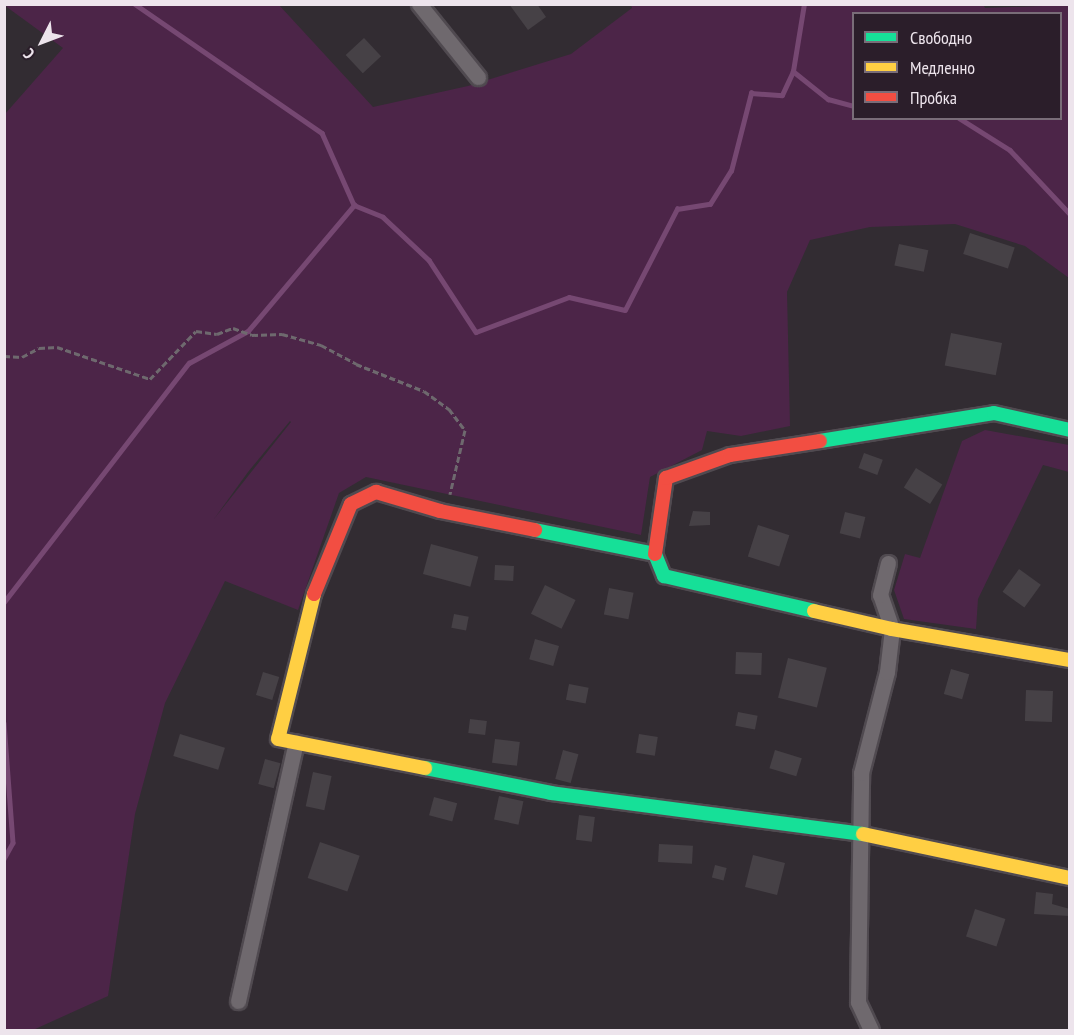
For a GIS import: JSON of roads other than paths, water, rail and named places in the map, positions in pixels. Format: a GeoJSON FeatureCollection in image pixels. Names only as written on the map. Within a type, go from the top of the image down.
{"type":"FeatureCollection","features":[{"type":"Feature","properties":{"kind":"street"},"geometry":{"type":"LineString","coordinates":[[419,4],[478,77]]}},
{"type":"Feature","properties":{"kind":"street"},"geometry":{"type":"LineString","coordinates":[[1070,430],[994,413],[730,455],[666,478],[655,554],[664,576],[892,629],[1070,660]]}},
{"type":"Feature","properties":{"kind":"street"},"geometry":{"type":"LineString","coordinates":[[655,554],[440,511],[376,492],[351,504],[315,589],[278,739],[550,793],[861,833],[1070,878]]}},
{"type":"Feature","properties":{"kind":"street"},"geometry":{"type":"LineString","coordinates":[[872,1030],[858,1002],[861,773],[887,672],[892,629],[880,596],[888,563]]}},
{"type":"Feature","properties":{"kind":"street"},"geometry":{"type":"LineString","coordinates":[[238,1001],[296,742]]}},
{"type":"Feature","properties":{"kind":"waterway"},"geometry":{"type":"LineString","coordinates":[[135,4],[322,133],[354,205]]}},
{"type":"Feature","properties":{"kind":"waterway"},"geometry":{"type":"LineString","coordinates":[[4,602],[189,363],[248,331],[354,205],[383,217],[429,260],[476,332],[569,297],[625,310],[677,209],[710,204],[731,171],[751,93],[782,95],[793,71],[804,4]]}},
{"type":"Feature","properties":{"kind":"waterway"},"geometry":{"type":"LineString","coordinates":[[793,71],[828,99],[852,105]]}},
{"type":"Feature","properties":{"kind":"waterway"},"geometry":{"type":"LineString","coordinates":[[962,120],[1010,150],[1070,214]]}},
{"type":"Feature","properties":{"kind":"waterway"},"geometry":{"type":"LineString","coordinates":[[4,723],[13,843],[4,859]]}}]}
